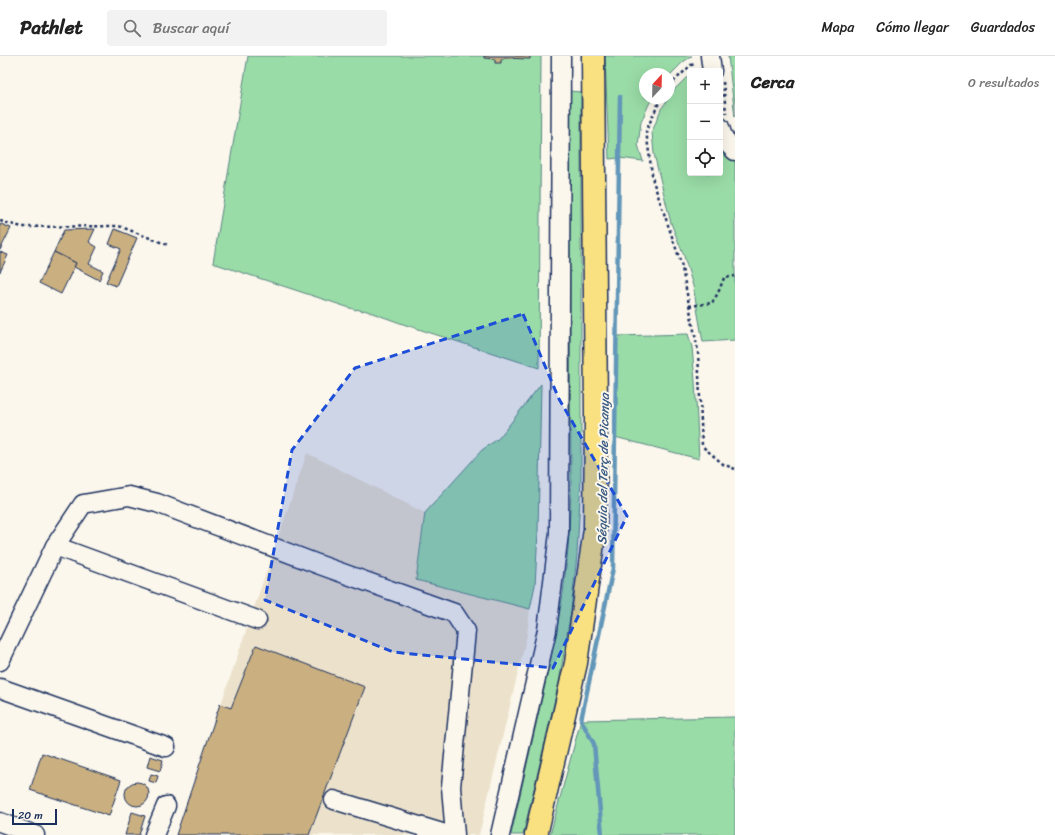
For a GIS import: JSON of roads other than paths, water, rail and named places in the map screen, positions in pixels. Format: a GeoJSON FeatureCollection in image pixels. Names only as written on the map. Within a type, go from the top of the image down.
{"type":"FeatureCollection","features":[{"type":"Feature","properties":{"kind":"main road"},"geometry":{"type":"LineString","coordinates":[[536,835],[576,663],[594,529],[596,408],[593,56]]}},
{"type":"Feature","properties":{"kind":"street"},"geometry":{"type":"LineString","coordinates":[[500,835],[547,630],[558,533],[561,56]]}},
{"type":"Feature","properties":{"kind":"street"},"geometry":{"type":"LineString","coordinates":[[723,136],[735,151]]}},
{"type":"Feature","properties":{"kind":"street"},"geometry":{"type":"LineString","coordinates":[[0,661],[54,546],[83,504],[129,496],[157,503],[320,565],[454,613],[466,631],[451,787],[455,835]]}},
{"type":"Feature","properties":{"kind":"street"},"geometry":{"type":"LineString","coordinates":[[54,546],[257,620]]}},
{"type":"Feature","properties":{"kind":"street"},"geometry":{"type":"LineString","coordinates":[[0,688],[166,747]]}},
{"type":"Feature","properties":{"kind":"street"},"geometry":{"type":"LineString","coordinates":[[334,800],[449,835]]}},
{"type":"Feature","properties":{"kind":"street"},"geometry":{"type":"LineString","coordinates":[[154,835],[166,806]]}},
{"type":"Feature","properties":{"kind":"street"},"geometry":{"type":"LineString","coordinates":[[0,822],[35,835]]}},
{"type":"Feature","properties":{"kind":"waterway","name":"Séquia del Terç de Picanya"},"geometry":{"type":"LineString","coordinates":[[602,835],[594,744],[581,720],[613,568],[620,97]]}}]}
